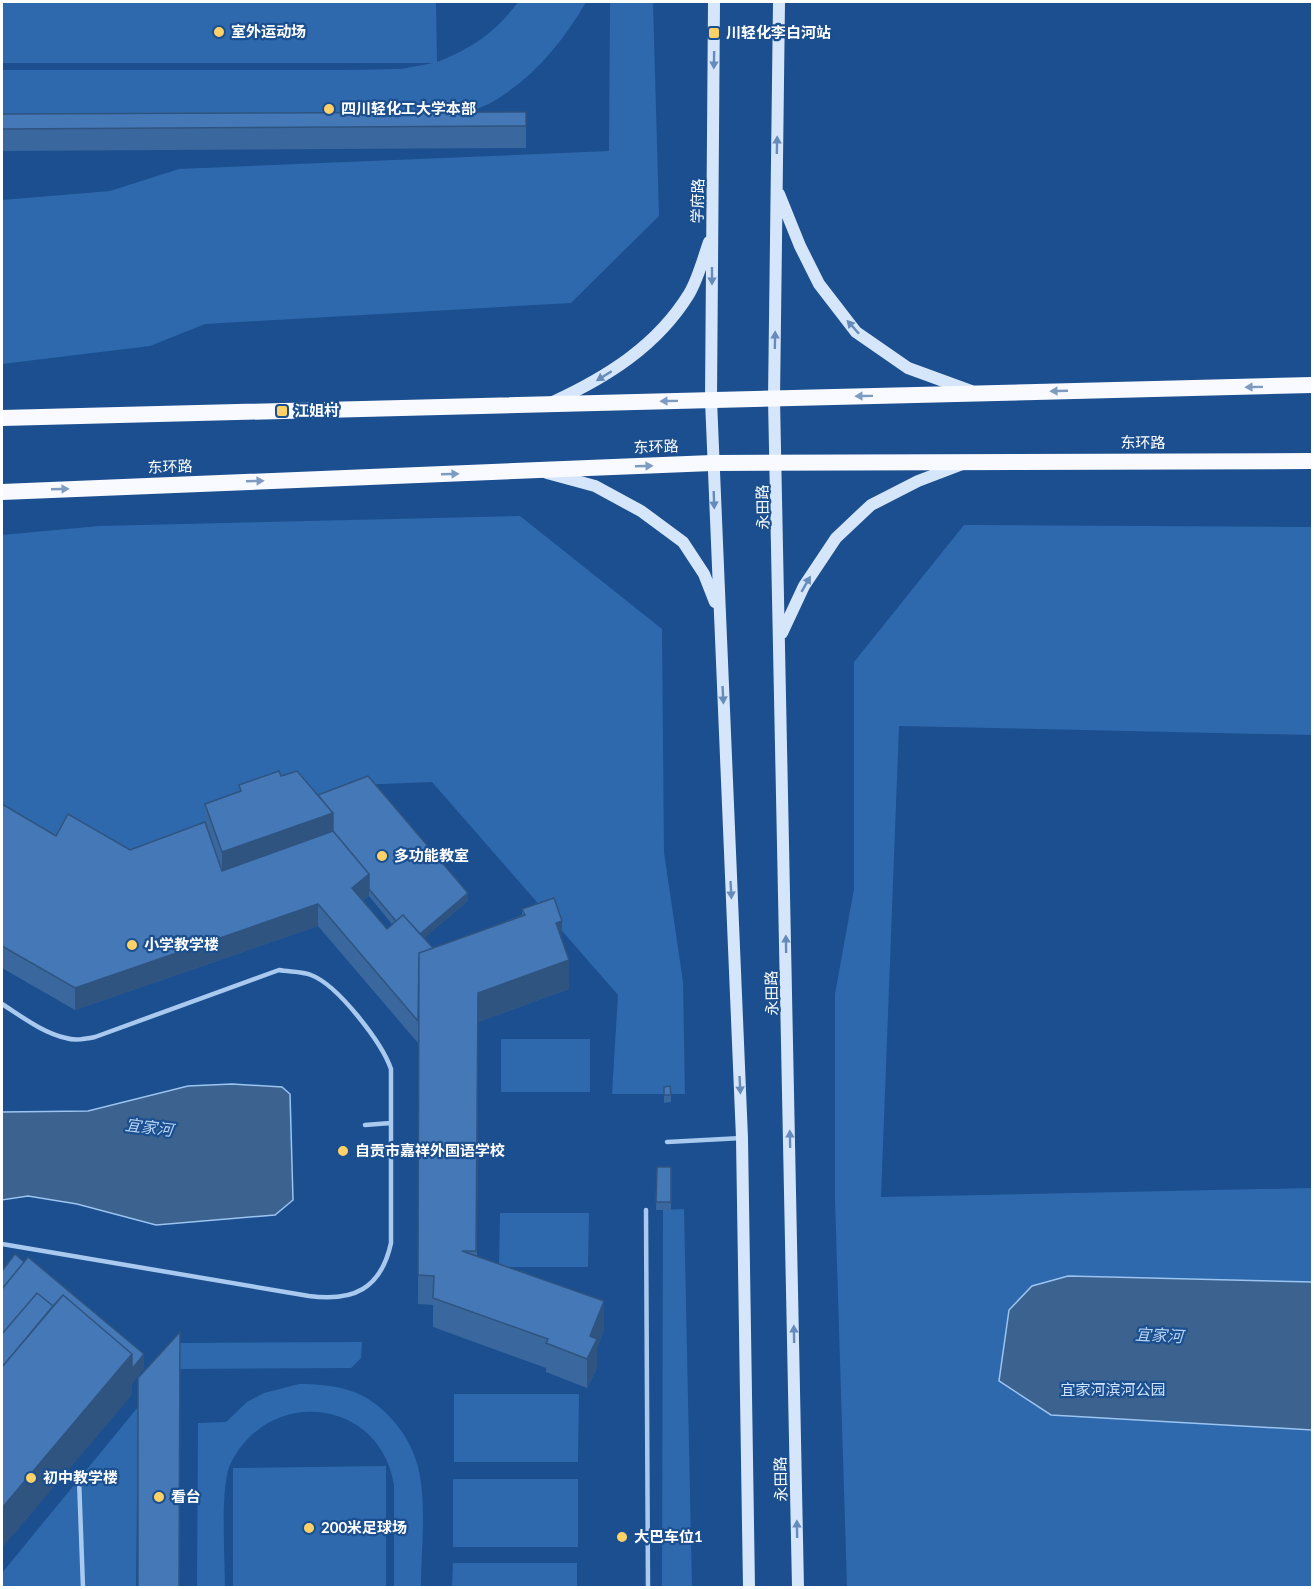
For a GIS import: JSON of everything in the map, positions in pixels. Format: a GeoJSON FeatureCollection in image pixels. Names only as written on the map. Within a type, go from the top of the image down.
{"type":"FeatureCollection","features":[{"type":"Feature","properties":{"kind":"highway"},"geometry":{"type":"LineString","coordinates":[[2,418],[1312,385]]}},
{"type":"Feature","properties":{"kind":"highway","name":"东环路"},"geometry":{"type":"LineString","coordinates":[[2,492],[712,463],[1312,461]]}},
{"type":"Feature","properties":{"kind":"main road","name":"学府路"},"geometry":{"type":"LineString","coordinates":[[711,400],[714,2]]}},
{"type":"Feature","properties":{"kind":"main road"},"geometry":{"type":"LineString","coordinates":[[774,399],[778,2]]}},
{"type":"Feature","properties":{"kind":"main road"},"geometry":{"type":"LineString","coordinates":[[777,187],[800,246],[819,284],[856,332],[908,368],[977,394]]}},
{"type":"Feature","properties":{"kind":"main road"},"geometry":{"type":"LineString","coordinates":[[548,404],[587,386],[623,364],[660,333],[690,293],[712,233]]}},
{"type":"Feature","properties":{"kind":"main road","name":"永田路"},"geometry":{"type":"LineString","coordinates":[[774,399],[798,1587]]}},
{"type":"Feature","properties":{"kind":"main road"},"geometry":{"type":"LineString","coordinates":[[711,400],[742,1138],[748,1587]]}},
{"type":"Feature","properties":{"kind":"main road"},"geometry":{"type":"LineString","coordinates":[[780,636],[804,586],[836,538],[871,505],[918,481],[968,462]]}},
{"type":"Feature","properties":{"kind":"main road"},"geometry":{"type":"LineString","coordinates":[[537,470],[595,486],[641,511],[683,542],[704,574],[719,610]]}},
{"type":"Feature","properties":{"kind":"lane"},"geometry":{"type":"LineString","coordinates":[[2,1004],[57,1035],[75,1040],[95,1037],[279,970],[309,974],[323,981],[336,993],[380,1045],[391,1070],[391,1243],[387,1259],[372,1283],[359,1292],[329,1299],[2,1244]]}},
{"type":"Feature","properties":{"kind":"lane"},"geometry":{"type":"LineString","coordinates":[[364,1125],[391,1123]]}},
{"type":"Feature","properties":{"kind":"lane"},"geometry":{"type":"LineString","coordinates":[[667,1142],[742,1138]]}},
{"type":"Feature","properties":{"kind":"lane"},"geometry":{"type":"LineString","coordinates":[[646,1210],[648,1587]]}},
{"type":"Feature","properties":{"kind":"lane"},"geometry":{"type":"LineString","coordinates":[[79,1479],[83,1587]]}},
{"type":"Feature","properties":{"kind":"green space"},"geometry":{"type":"Polygon","coordinates":[[[2,2],[436,2],[437,62],[482,38],[501,22],[518,2],[586,2],[568,31],[535,70],[489,103],[455,117],[2,128],[2,70],[343,70],[401,69],[433,63],[2,63],[2,2]]]}},
{"type":"Feature","properties":{"kind":"green space"},"geometry":{"type":"Polygon","coordinates":[[[610,2],[653,2],[659,216],[571,303],[205,324],[150,346],[2,364],[2,200],[110,191],[179,169],[609,151],[610,2]]]}},
{"type":"Feature","properties":{"kind":"green space"},"geometry":{"type":"Polygon","coordinates":[[[520,516],[662,629],[664,852],[683,982],[685,1094],[612,1094],[618,995],[432,782],[357,785],[130,872],[55,854],[2,824],[2,535],[99,526],[520,516]]]}},
{"type":"Feature","properties":{"kind":"green space","name":"宜家河滨河公园"},"geometry":{"type":"Polygon","coordinates":[[[964,525],[1312,527],[1312,735],[899,726],[881,1197],[1312,1188],[1312,1587],[847,1587],[835,1199],[835,994],[854,889],[854,662],[964,525]]]}},
{"type":"Feature","properties":{"kind":"green space"},"geometry":{"type":"Polygon","coordinates":[[[501,1039],[590,1039],[590,1092],[501,1092],[501,1039]]]}},
{"type":"Feature","properties":{"kind":"green space"},"geometry":{"type":"Polygon","coordinates":[[[684,1209],[692,1587],[662,1588],[663,1210],[684,1209]]]}},
{"type":"Feature","properties":{"kind":"green space"},"geometry":{"type":"Polygon","coordinates":[[[500,1213],[589,1213],[588,1267],[499,1267],[500,1213]]]}},
{"type":"Feature","properties":{"kind":"green space"},"geometry":{"type":"Polygon","coordinates":[[[362,1342],[361,1358],[351,1368],[180,1369],[180,1343],[362,1342]]]}},
{"type":"Feature","properties":{"kind":"green space"},"geometry":{"type":"Polygon","coordinates":[[[299,1384],[332,1386],[363,1396],[382,1409],[404,1435],[415,1456],[421,1481],[423,1511],[421,1587],[394,1587],[394,1485],[384,1456],[368,1434],[346,1419],[321,1412],[294,1413],[269,1422],[247,1440],[230,1465],[227,1476],[224,1506],[225,1587],[197,1587],[198,1423],[226,1422],[247,1402],[264,1393],[299,1384]]]}},
{"type":"Feature","properties":{"kind":"green space"},"geometry":{"type":"Polygon","coordinates":[[[454,1394],[579,1394],[578,1462],[454,1462],[454,1394]]]}},
{"type":"Feature","properties":{"kind":"green space"},"geometry":{"type":"Polygon","coordinates":[[[138,1407],[136,1587],[2,1588],[2,1573],[138,1407]]]}},
{"type":"Feature","properties":{"kind":"green space","name":"200米足球场"},"geometry":{"type":"Polygon","coordinates":[[[386,1466],[386,1587],[233,1587],[233,1468],[386,1466]]]}},
{"type":"Feature","properties":{"kind":"green space"},"geometry":{"type":"Polygon","coordinates":[[[453,1479],[578,1479],[578,1547],[453,1547],[453,1479]]]}},
{"type":"Feature","properties":{"kind":"green space"},"geometry":{"type":"Polygon","coordinates":[[[453,1563],[577,1563],[577,1587],[452,1587],[453,1563]]]}},
{"type":"Feature","properties":{"kind":"water","name":"宜家河"},"geometry":{"type":"Polygon","coordinates":[[[232,1084],[282,1087],[290,1094],[293,1200],[275,1215],[156,1225],[77,1204],[28,1196],[2,1200],[2,1112],[88,1111],[188,1086],[232,1084]]]}},
{"type":"Feature","properties":{"kind":"water","name":"宜家河"},"geometry":{"type":"Polygon","coordinates":[[[1068,1276],[1312,1282],[1312,1430],[1051,1415],[999,1381],[1009,1310],[1032,1286],[1068,1276]]]}},
{"type":"Feature","properties":{"kind":"building"},"geometry":{"type":"Polygon","coordinates":[[[526,112],[526,126],[2,129],[2,114],[526,112]]]}},
{"type":"Feature","properties":{"kind":"building"},"geometry":{"type":"Polygon","coordinates":[[[279,771],[281,776],[297,771],[333,813],[222,852],[205,804],[241,791],[239,785],[279,771]]]}},
{"type":"Feature","properties":{"kind":"building","name":"多功能教室"},"geometry":{"type":"Polygon","coordinates":[[[368,776],[468,893],[420,934],[403,915],[396,921],[369,889],[369,874],[333,831],[333,813],[318,795],[368,776]]]}},
{"type":"Feature","properties":{"kind":"building","name":"小学教学楼"},"geometry":{"type":"Polygon","coordinates":[[[2,804],[56,836],[68,814],[130,850],[205,822],[222,871],[333,831],[369,874],[352,888],[387,929],[403,915],[433,948],[419,953],[418,1021],[318,904],[75,988],[2,946],[2,804]]]}},
{"type":"Feature","properties":{"kind":"building"},"geometry":{"type":"Polygon","coordinates":[[[554,898],[562,921],[556,923],[569,960],[478,993],[476,1251],[462,1251],[604,1301],[590,1336],[597,1339],[587,1359],[546,1343],[548,1339],[433,1298],[434,1276],[418,1275],[419,953],[525,915],[522,909],[554,898]]]}},
{"type":"Feature","properties":{"kind":"building"},"geometry":{"type":"Polygon","coordinates":[[[670,1086],[671,1095],[664,1095],[664,1087],[670,1086]]]}},
{"type":"Feature","properties":{"kind":"building"},"geometry":{"type":"Polygon","coordinates":[[[657,1167],[671,1167],[671,1202],[656,1202],[657,1167]]]}},
{"type":"Feature","properties":{"kind":"building"},"geometry":{"type":"Polygon","coordinates":[[[15,1254],[24,1262],[2,1289],[2,1271],[15,1254]]]}},
{"type":"Feature","properties":{"kind":"building"},"geometry":{"type":"Polygon","coordinates":[[[28,1257],[144,1354],[132,1369],[132,1354],[63,1295],[53,1306],[37,1293],[2,1334],[2,1289],[28,1257]]]}},
{"type":"Feature","properties":{"kind":"building"},"geometry":{"type":"Polygon","coordinates":[[[37,1293],[53,1306],[2,1367],[2,1334],[37,1293]]]}},
{"type":"Feature","properties":{"kind":"building","name":"初中教学楼"},"geometry":{"type":"Polygon","coordinates":[[[63,1295],[132,1354],[2,1508],[2,1367],[63,1295]]]}},
{"type":"Feature","properties":{"kind":"building","name":"看台"},"geometry":{"type":"Polygon","coordinates":[[[180,1332],[179,1587],[138,1587],[138,1378],[180,1332]]]}},
{"type":"Feature","properties":{"kind":"place","name":"室外运动场"},"geometry":{"type":"Point","coordinates":[219,32]}},
{"type":"Feature","properties":{"kind":"place","name":"川轻化李白河站"},"geometry":{"type":"Point","coordinates":[714,33]}},
{"type":"Feature","properties":{"kind":"place","name":"四川轻化工大学本部"},"geometry":{"type":"Point","coordinates":[329,109]}},
{"type":"Feature","properties":{"kind":"place","name":"江姐村"},"geometry":{"type":"Point","coordinates":[282,411]}},
{"type":"Feature","properties":{"kind":"place","name":"多功能教室"},"geometry":{"type":"Point","coordinates":[382,856]}},
{"type":"Feature","properties":{"kind":"place","name":"小学教学楼"},"geometry":{"type":"Point","coordinates":[132,945]}},
{"type":"Feature","properties":{"kind":"place","name":"自贡市嘉祥外国语学校"},"geometry":{"type":"Point","coordinates":[343,1151]}},
{"type":"Feature","properties":{"kind":"place","name":"初中教学楼"},"geometry":{"type":"Point","coordinates":[31,1478]}},
{"type":"Feature","properties":{"kind":"place","name":"看台"},"geometry":{"type":"Point","coordinates":[159,1497]}},
{"type":"Feature","properties":{"kind":"place","name":"200米足球场"},"geometry":{"type":"Point","coordinates":[309,1528]}},
{"type":"Feature","properties":{"kind":"place","name":"大巴车位1"},"geometry":{"type":"Point","coordinates":[622,1537]}}]}
